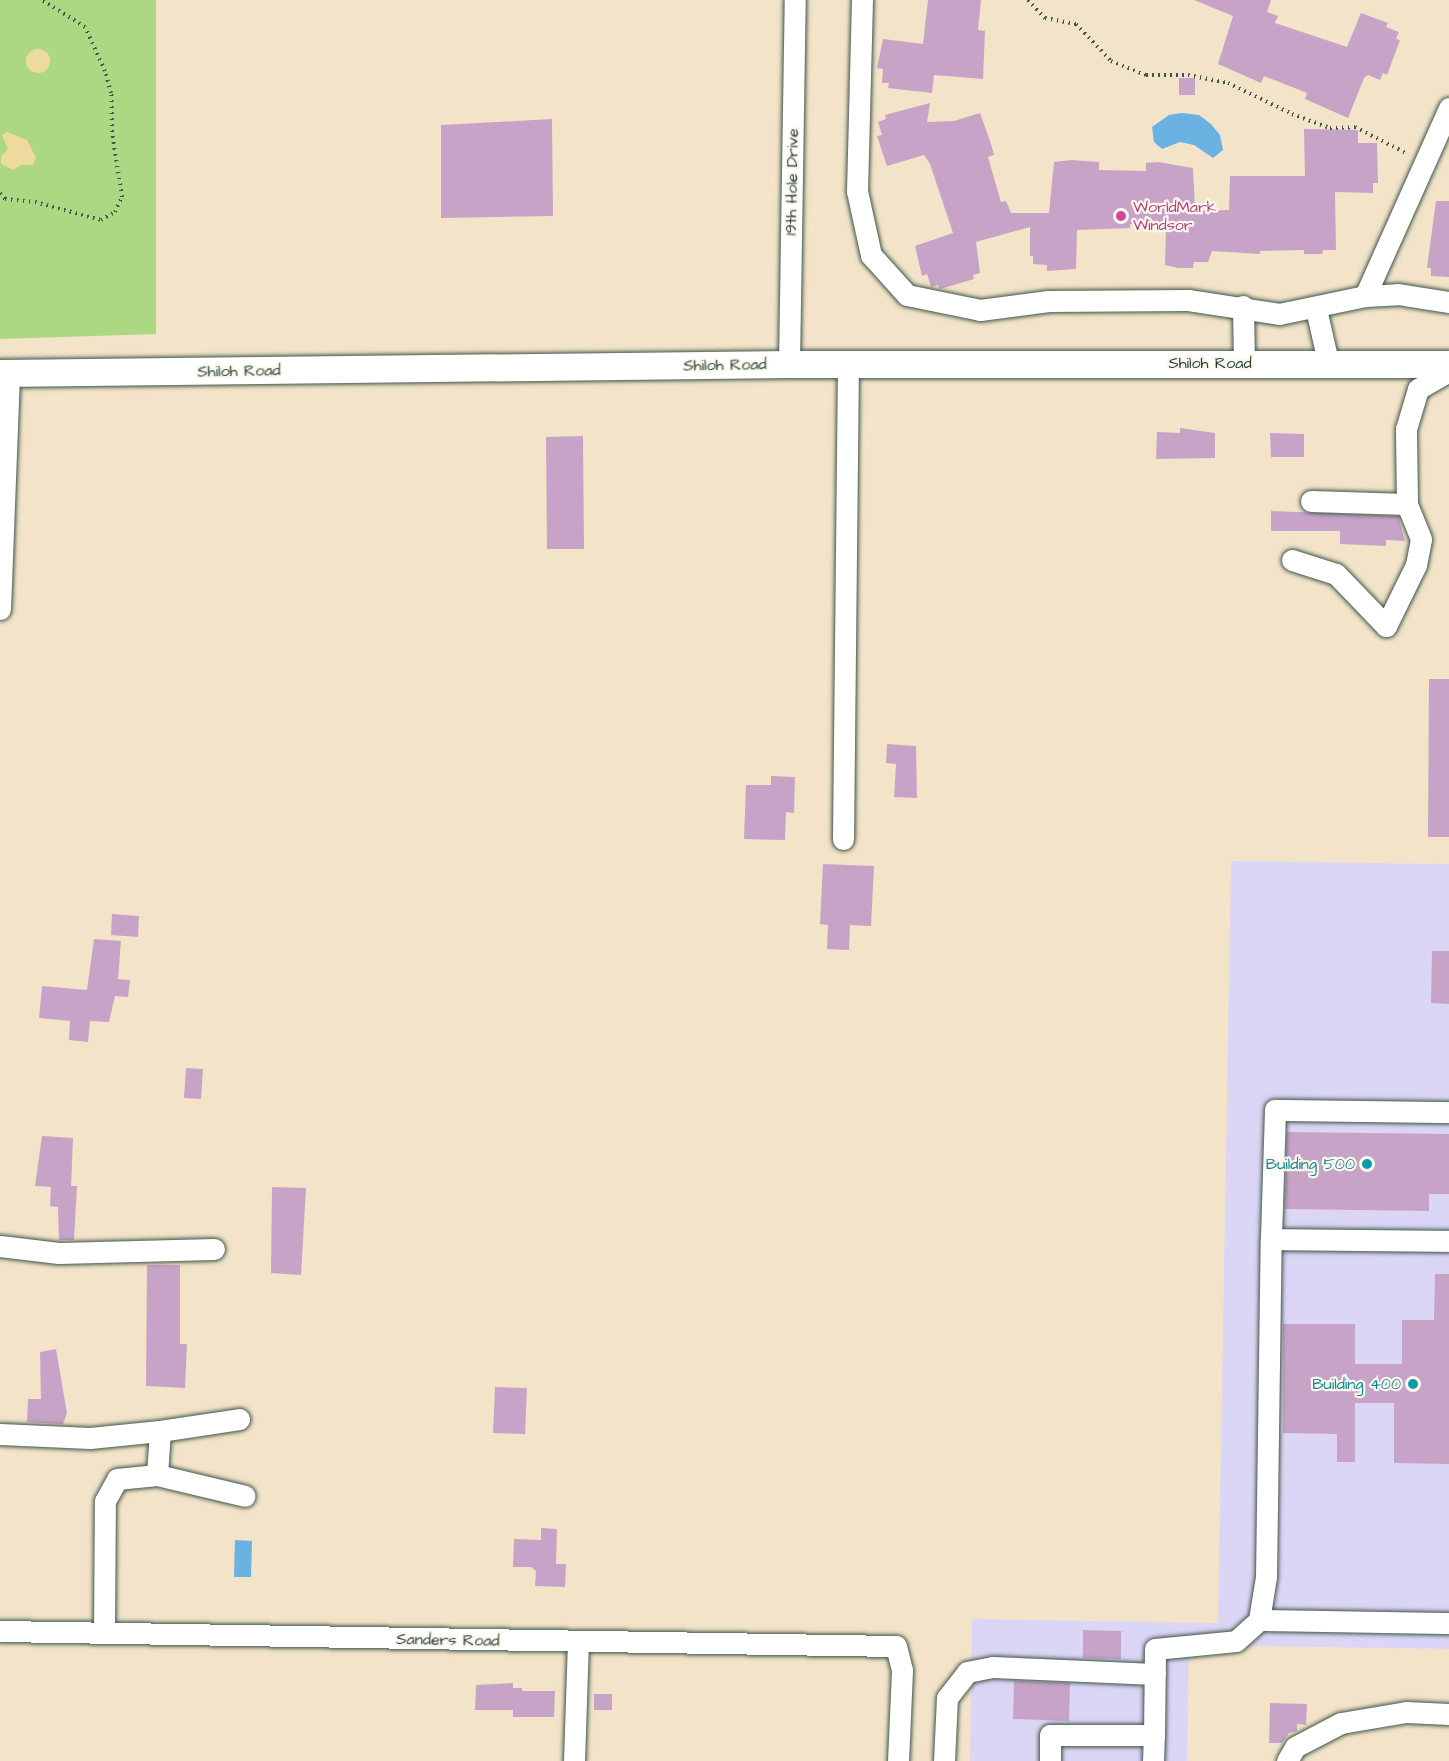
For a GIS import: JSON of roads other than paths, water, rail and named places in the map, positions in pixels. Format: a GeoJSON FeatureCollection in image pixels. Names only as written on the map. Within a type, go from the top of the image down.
{"type":"FeatureCollection","features":[{"type":"Feature","properties":{"kind":"main road","name":"Shiloh Road"},"geometry":{"type":"LineString","coordinates":[[4,373],[789,364],[1328,362],[1449,364]]}},
{"type":"Feature","properties":{"kind":"street","name":"19th Hole Drive"},"geometry":{"type":"LineString","coordinates":[[789,364],[795,0]]}},
{"type":"Feature","properties":{"kind":"street"},"geometry":{"type":"LineString","coordinates":[[862,0],[857,191],[871,255],[907,295],[980,310],[1048,301],[1188,300],[1243,306],[1279,314],[1316,309],[1365,296],[1398,294],[1449,302]]}},
{"type":"Feature","properties":{"kind":"street"},"geometry":{"type":"LineString","coordinates":[[1365,296],[1430,156],[1449,108]]}},
{"type":"Feature","properties":{"kind":"street"},"geometry":{"type":"LineString","coordinates":[[1243,306],[1244,363]]}},
{"type":"Feature","properties":{"kind":"street"},"geometry":{"type":"LineString","coordinates":[[1316,309],[1328,362]]}},
{"type":"Feature","properties":{"kind":"street"},"geometry":{"type":"LineString","coordinates":[[843,839],[848,364]]}},
{"type":"Feature","properties":{"kind":"street"},"geometry":{"type":"LineString","coordinates":[[1292,560],[1336,574],[1386,626],[1412,575],[1421,538],[1407,504],[1406,429],[1418,389],[1449,371]]}},
{"type":"Feature","properties":{"kind":"street"},"geometry":{"type":"LineString","coordinates":[[0,609],[4,373]]}},
{"type":"Feature","properties":{"kind":"street"},"geometry":{"type":"LineString","coordinates":[[1311,501],[1407,504]]}},
{"type":"Feature","properties":{"kind":"street"},"geometry":{"type":"LineString","coordinates":[[1153,1761],[1155,1649],[1236,1641],[1259,1620],[1266,1577],[1275,1110],[1449,1112]]}},
{"type":"Feature","properties":{"kind":"street"},"geometry":{"type":"LineString","coordinates":[[1271,1239],[1449,1241]]}},
{"type":"Feature","properties":{"kind":"street"},"geometry":{"type":"LineString","coordinates":[[0,1246],[59,1253],[214,1249]]}},
{"type":"Feature","properties":{"kind":"street"},"geometry":{"type":"LineString","coordinates":[[0,1434],[90,1438],[160,1431],[239,1419]]}},
{"type":"Feature","properties":{"kind":"street"},"geometry":{"type":"LineString","coordinates":[[157,1475],[160,1431]]}},
{"type":"Feature","properties":{"kind":"street"},"geometry":{"type":"LineString","coordinates":[[104,1633],[105,1501],[117,1479],[157,1475],[245,1496]]}},
{"type":"Feature","properties":{"kind":"street"},"geometry":{"type":"LineString","coordinates":[[1259,1620],[1449,1623]]}},
{"type":"Feature","properties":{"kind":"street","name":"Sanders Road"},"geometry":{"type":"LineString","coordinates":[[0,1631],[578,1643],[896,1646],[902,1670],[898,1761]]}},
{"type":"Feature","properties":{"kind":"street"},"geometry":{"type":"LineString","coordinates":[[574,1761],[578,1643]]}},
{"type":"Feature","properties":{"kind":"street"},"geometry":{"type":"LineString","coordinates":[[944,1761],[947,1698],[967,1672],[993,1667],[1155,1674]]}},
{"type":"Feature","properties":{"kind":"street"},"geometry":{"type":"LineString","coordinates":[[1287,1761],[1295,1747],[1341,1723],[1406,1712],[1449,1714]]}},
{"type":"Feature","properties":{"kind":"street"},"geometry":{"type":"LineString","coordinates":[[1050,1761],[1050,1735],[1154,1735]]}},
{"type":"Feature","properties":{"kind":"water"},"geometry":{"type":"Polygon","coordinates":[[[1182,113],[1199,115],[1211,124],[1220,135],[1223,150],[1213,158],[1194,145],[1180,142],[1162,149],[1154,142],[1152,127],[1169,115],[1182,113]]]}},
{"type":"Feature","properties":{"kind":"water"},"geometry":{"type":"Polygon","coordinates":[[[235,1540],[252,1541],[251,1577],[234,1577],[235,1540]]]}},
{"type":"Feature","properties":{"kind":"place","name":"WorldMark Windsor"},"geometry":{"type":"Point","coordinates":[1121,216]}},
{"type":"Feature","properties":{"kind":"place","name":"Building 500"},"geometry":{"type":"Point","coordinates":[1367,1164]}},
{"type":"Feature","properties":{"kind":"place","name":"Building 400"},"geometry":{"type":"Point","coordinates":[1413,1384]}}]}
